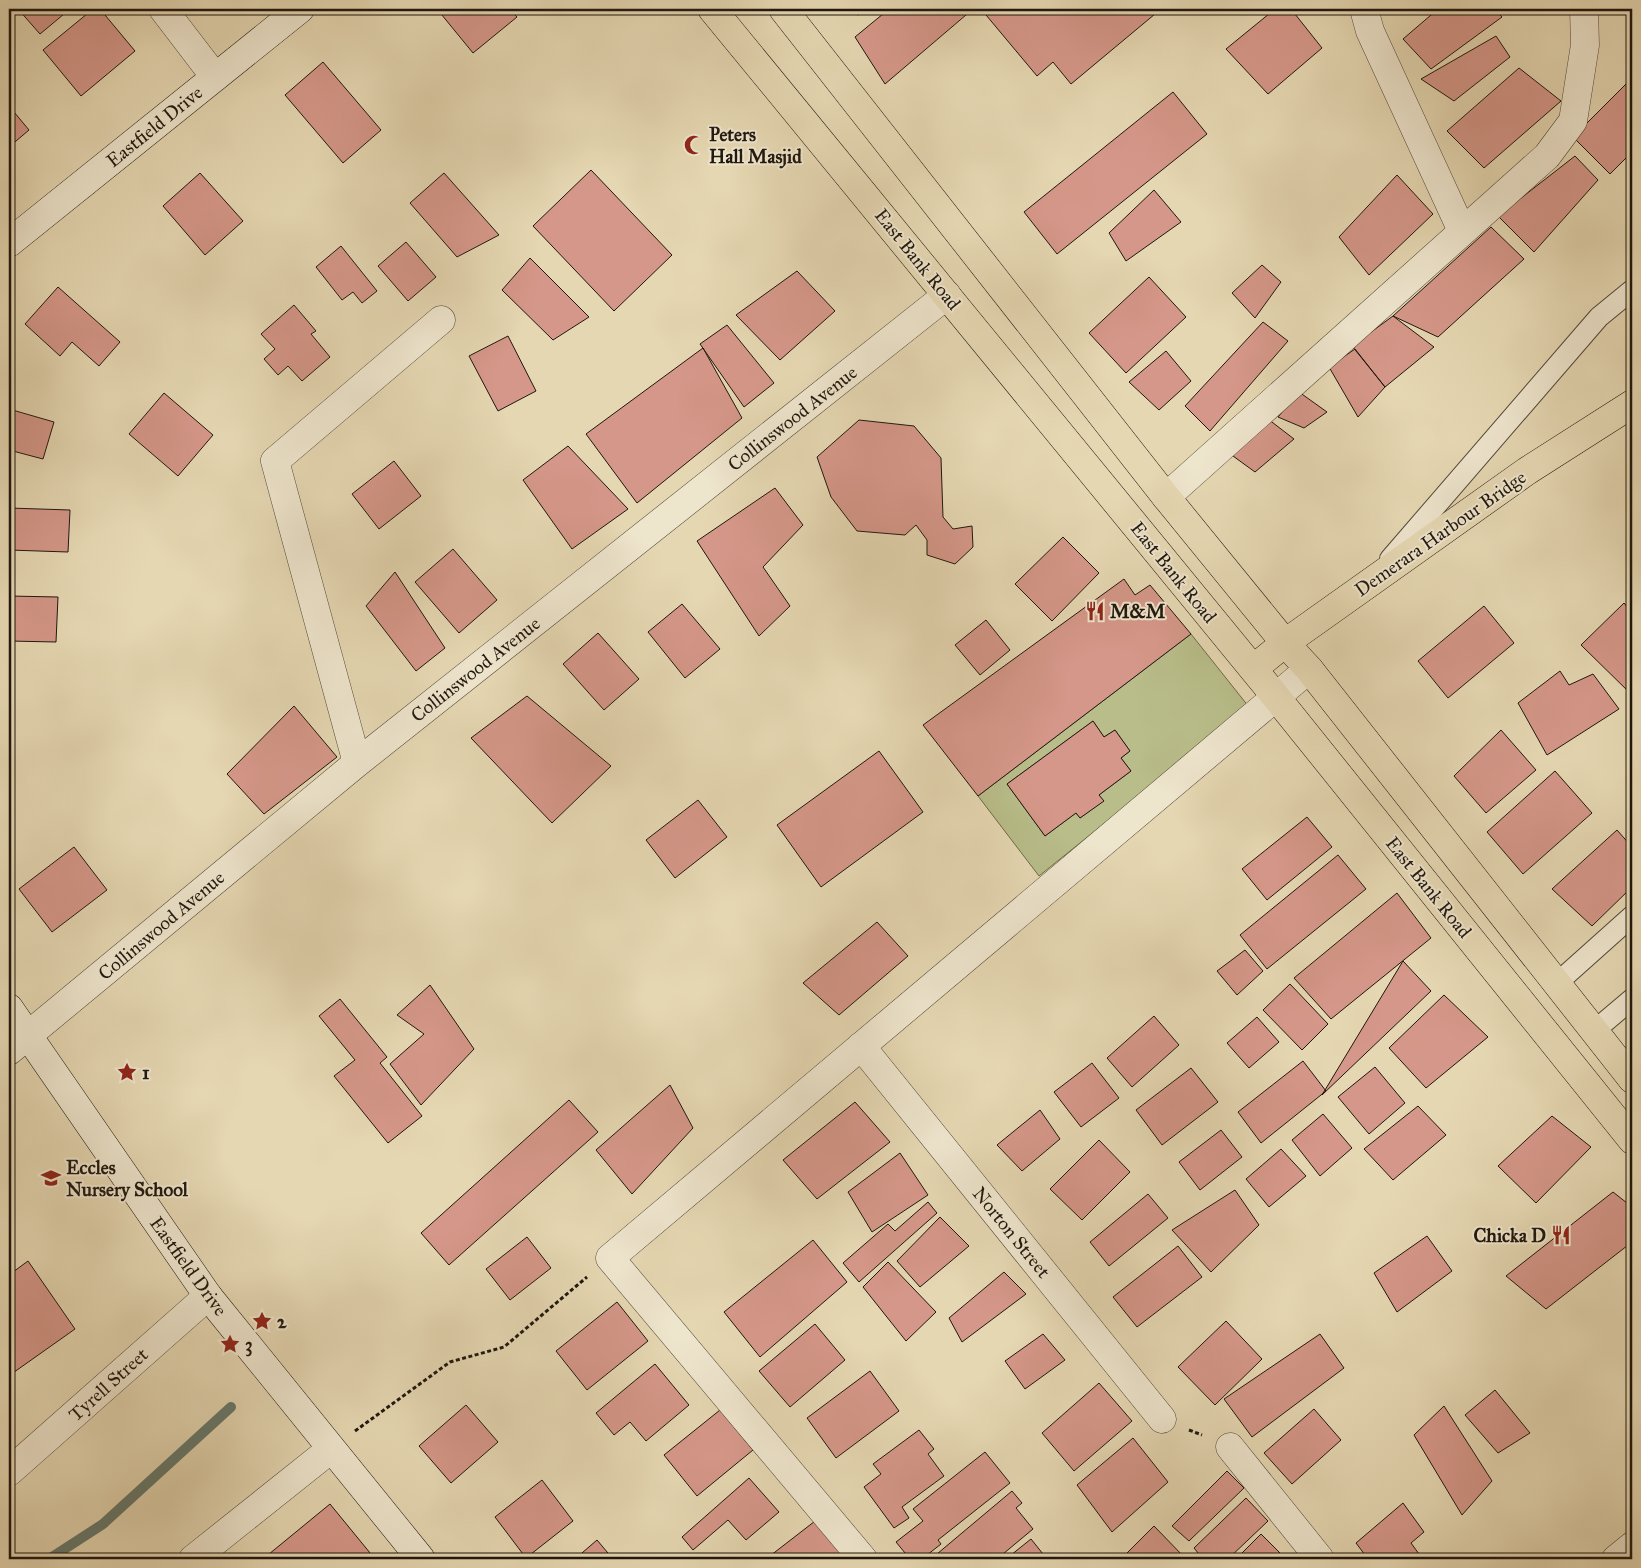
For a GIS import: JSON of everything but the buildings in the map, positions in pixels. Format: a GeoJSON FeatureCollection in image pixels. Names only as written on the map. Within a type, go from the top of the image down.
{"type":"FeatureCollection","features":[{"type":"Feature","properties":{"kind":"main road","name":"East Bank Road"},"geometry":{"type":"LineString","coordinates":[[712,9],[1276,697],[1632,1140]]}},
{"type":"Feature","properties":{"kind":"main road","name":"East Bank Road"},"geometry":{"type":"LineString","coordinates":[[783,9],[1166,497],[1285,643],[1309,669],[1632,1079]]}},
{"type":"Feature","properties":{"kind":"main road","name":"Demerara Harbour Bridge"},"geometry":{"type":"LineString","coordinates":[[1253,669],[1285,643],[1527,471],[1632,404]]}},
{"type":"Feature","properties":{"kind":"street"},"geometry":{"type":"LineString","coordinates":[[163,9],[215,77]]}},
{"type":"Feature","properties":{"kind":"street","name":"Eastfield Drive"},"geometry":{"type":"LineString","coordinates":[[9,243],[300,9]]}},
{"type":"Feature","properties":{"kind":"street"},"geometry":{"type":"LineString","coordinates":[[1364,9],[1370,31],[1462,231]]}},
{"type":"Feature","properties":{"kind":"street"},"geometry":{"type":"LineString","coordinates":[[1166,497],[1547,156],[1573,121],[1585,45],[1584,9]]}},
{"type":"Feature","properties":{"kind":"street","name":"Collinswood Avenue"},"geometry":{"type":"LineString","coordinates":[[18,1044],[357,763],[947,295]]}},
{"type":"Feature","properties":{"kind":"street"},"geometry":{"type":"LineString","coordinates":[[357,763],[275,461],[441,320]]}},
{"type":"Feature","properties":{"kind":"street"},"geometry":{"type":"LineString","coordinates":[[863,1559],[610,1258],[1309,669]]}},
{"type":"Feature","properties":{"kind":"street","name":"Eastfield Drive"},"geometry":{"type":"LineString","coordinates":[[9,1008],[18,1044],[208,1296],[421,1559]]}},
{"type":"Feature","properties":{"kind":"street","name":"Norton Street"},"geometry":{"type":"LineString","coordinates":[[862,1046],[1162,1419]]}},
{"type":"Feature","properties":{"kind":"street","name":"Tyrell Street"},"geometry":{"type":"LineString","coordinates":[[9,1472],[208,1296]]}},
{"type":"Feature","properties":{"kind":"street"},"geometry":{"type":"LineString","coordinates":[[1230,1447],[1320,1559]]}},
{"type":"Feature","properties":{"kind":"street"},"geometry":{"type":"LineString","coordinates":[[193,1559],[330,1449]]}},
{"type":"Feature","properties":{"kind":"street"},"geometry":{"type":"LineString","coordinates":[[1616,1559],[1632,1546]]}},
{"type":"Feature","properties":{"kind":"lane"},"geometry":{"type":"LineString","coordinates":[[1373,580],[1599,317],[1632,290]]}},
{"type":"Feature","properties":{"kind":"lane"},"geometry":{"type":"LineString","coordinates":[[1556,984],[1632,916]]}},
{"type":"Feature","properties":{"kind":"lane"},"geometry":{"type":"LineString","coordinates":[[1594,1031],[1632,999]]}},
{"type":"Feature","properties":{"kind":"path"},"geometry":{"type":"LineString","coordinates":[[330,1449],[450,1362],[504,1347],[610,1258]]}},
{"type":"Feature","properties":{"kind":"path"},"geometry":{"type":"LineString","coordinates":[[1162,1419],[1230,1447]]}},
{"type":"Feature","properties":{"kind":"green space"},"geometry":{"type":"Polygon","coordinates":[[[1191,634],[1249,707],[1039,876],[978,796],[1191,634]],[[1093,721],[1007,784],[1045,836],[1076,813],[1080,818],[1103,801],[1099,795],[1131,771],[1121,758],[1130,751],[1115,730],[1104,737],[1093,721]]]}},
{"type":"Feature","properties":{"kind":"waterway"},"geometry":{"type":"LineString","coordinates":[[49,1559],[103,1524],[231,1407]]}},
{"type":"Feature","properties":{"kind":"place","name":"Peters Hall Masjid"},"geometry":{"type":"Point","coordinates":[694,145]}},
{"type":"Feature","properties":{"kind":"place","name":"M&M"},"geometry":{"type":"Point","coordinates":[1095,611]}},
{"type":"Feature","properties":{"kind":"place","name":"1"},"geometry":{"type":"Point","coordinates":[127,1072]}},
{"type":"Feature","properties":{"kind":"place","name":"Eccles Nursery School"},"geometry":{"type":"Point","coordinates":[51,1178]}},
{"type":"Feature","properties":{"kind":"place","name":"Chicka D"},"geometry":{"type":"Point","coordinates":[1561,1235]}},
{"type":"Feature","properties":{"kind":"place","name":"2"},"geometry":{"type":"Point","coordinates":[262,1321]}},
{"type":"Feature","properties":{"kind":"place","name":"3"},"geometry":{"type":"Point","coordinates":[230,1344]}}]}
